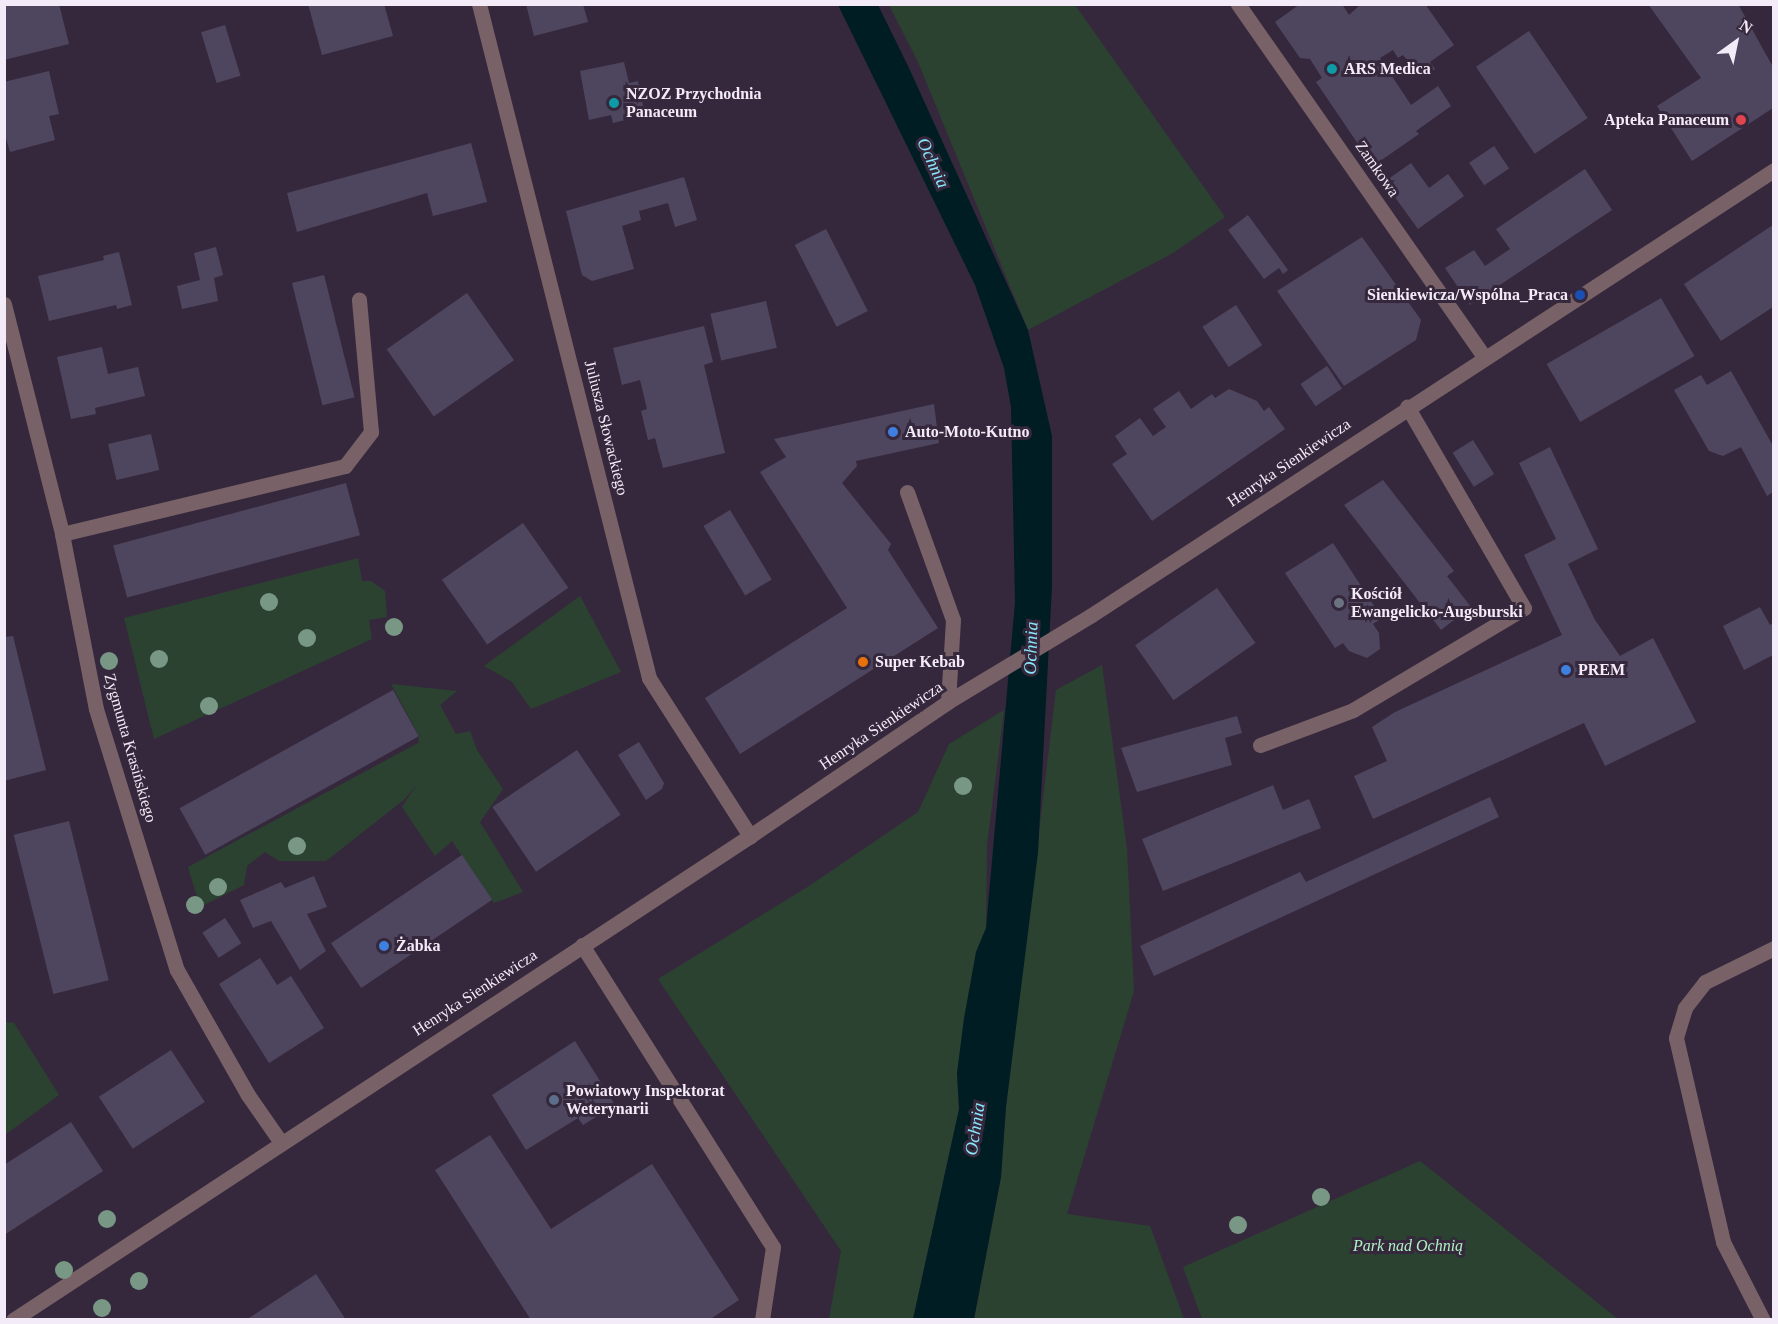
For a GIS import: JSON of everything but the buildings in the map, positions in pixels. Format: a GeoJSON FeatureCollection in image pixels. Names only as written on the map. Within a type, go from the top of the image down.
{"type":"FeatureCollection","features":[{"type":"Feature","properties":{"kind":"street","name":"Juliusza Słowackiego"},"geometry":{"type":"LineString","coordinates":[[479,4],[649,678],[750,836]]}},
{"type":"Feature","properties":{"kind":"street","name":"Zamkowa"},"geometry":{"type":"LineString","coordinates":[[1238,4],[1484,357]]}},
{"type":"Feature","properties":{"kind":"street","name":"Henryka Sienkiewicza"},"geometry":{"type":"LineString","coordinates":[[13,1320],[280,1141],[750,836],[954,698],[1090,616],[1407,406],[1773,170]]}},
{"type":"Feature","properties":{"kind":"street"},"geometry":{"type":"LineString","coordinates":[[62,534],[345,466],[371,432],[359,300]]}},
{"type":"Feature","properties":{"kind":"street","name":"Zygmunta Krasińskiego"},"geometry":{"type":"LineString","coordinates":[[4,304],[62,534],[96,709],[177,970],[248,1095],[280,1141]]}},
{"type":"Feature","properties":{"kind":"street"},"geometry":{"type":"LineString","coordinates":[[1260,745],[1353,710],[1524,608],[1407,406]]}},
{"type":"Feature","properties":{"kind":"street"},"geometry":{"type":"LineString","coordinates":[[907,492],[953,620],[954,698]]}},
{"type":"Feature","properties":{"kind":"street"},"geometry":{"type":"LineString","coordinates":[[582,945],[773,1247],[762,1320]]}},
{"type":"Feature","properties":{"kind":"street"},"geometry":{"type":"LineString","coordinates":[[1763,1320],[1723,1242],[1676,1038],[1685,1008],[1705,982],[1773,948]]}},
{"type":"Feature","properties":{"kind":"green space"},"geometry":{"type":"Polygon","coordinates":[[[889,5],[1075,5],[1225,217],[1173,253],[1028,330],[918,62],[889,5]]]}},
{"type":"Feature","properties":{"kind":"green space"},"geometry":{"type":"Polygon","coordinates":[[[358,558],[362,581],[371,581],[385,591],[387,617],[369,620],[372,639],[154,739],[124,618],[358,558]]]}},
{"type":"Feature","properties":{"kind":"green space"},"geometry":{"type":"Polygon","coordinates":[[[580,596],[621,672],[531,709],[512,682],[484,666],[580,596]]]}},
{"type":"Feature","properties":{"kind":"green space"},"geometry":{"type":"Polygon","coordinates":[[[1102,665],[1127,849],[1134,991],[1067,1214],[1150,1226],[1184,1319],[974,1320],[1001,1177],[1006,1107],[1056,690],[1102,665]]]}},
{"type":"Feature","properties":{"kind":"green space"},"geometry":{"type":"Polygon","coordinates":[[[391,684],[457,691],[440,705],[456,734],[470,731],[477,750],[503,789],[480,822],[523,892],[494,903],[452,841],[435,856],[402,807],[417,784],[405,799],[326,861],[279,861],[265,852],[247,866],[244,885],[200,907],[188,867],[418,743],[419,736],[391,684]]]}},
{"type":"Feature","properties":{"kind":"green space"},"geometry":{"type":"Polygon","coordinates":[[[1004,710],[987,845],[986,928],[976,952],[957,1073],[959,1109],[913,1319],[829,1319],[841,1251],[658,979],[809,886],[918,812],[949,744],[1004,710]]]}},
{"type":"Feature","properties":{"kind":"green space"},"geometry":{"type":"Polygon","coordinates":[[[5,1022],[14,1023],[59,1095],[5,1135],[5,1022]]]}},
{"type":"Feature","properties":{"kind":"green space","name":"Park nad Ochnią"},"geometry":{"type":"Polygon","coordinates":[[[1420,1161],[1618,1319],[1202,1319],[1183,1267],[1420,1161]]]}},
{"type":"Feature","properties":{"kind":"water","name":"Ochnia"},"geometry":{"type":"Polygon","coordinates":[[[838,5],[878,5],[1028,330],[1052,436],[1052,587],[1038,853],[1006,1107],[1001,1177],[974,1319],[913,1319],[959,1109],[957,1073],[964,1018],[976,952],[986,928],[1015,602],[1011,407],[1004,368],[975,285],[838,5]]]}},
{"type":"Feature","properties":{"kind":"place","name":"ARS Medica"},"geometry":{"type":"Point","coordinates":[1332,69]}},
{"type":"Feature","properties":{"kind":"place","name":"NZOZ Przychodnia Panaceum"},"geometry":{"type":"Point","coordinates":[614,103]}},
{"type":"Feature","properties":{"kind":"place","name":"Apteka Panaceum"},"geometry":{"type":"Point","coordinates":[1741,120]}},
{"type":"Feature","properties":{"kind":"place","name":"Sienkiewicza/Wspólna_Praca"},"geometry":{"type":"Point","coordinates":[1580,295]}},
{"type":"Feature","properties":{"kind":"place","name":"Auto-Moto-Kutno"},"geometry":{"type":"Point","coordinates":[893,432]}},
{"type":"Feature","properties":{"kind":"place","name":"Kościół Ewangelicko-Augsburski"},"geometry":{"type":"Point","coordinates":[1339,603]}},
{"type":"Feature","properties":{"kind":"place","name":"Super Kebab"},"geometry":{"type":"Point","coordinates":[863,662]}},
{"type":"Feature","properties":{"kind":"place","name":"PREM"},"geometry":{"type":"Point","coordinates":[1566,670]}},
{"type":"Feature","properties":{"kind":"place","name":"Żabka"},"geometry":{"type":"Point","coordinates":[384,946]}},
{"type":"Feature","properties":{"kind":"place","name":"Powiatowy Inspektorat Weterynarii"},"geometry":{"type":"Point","coordinates":[554,1100]}}]}
